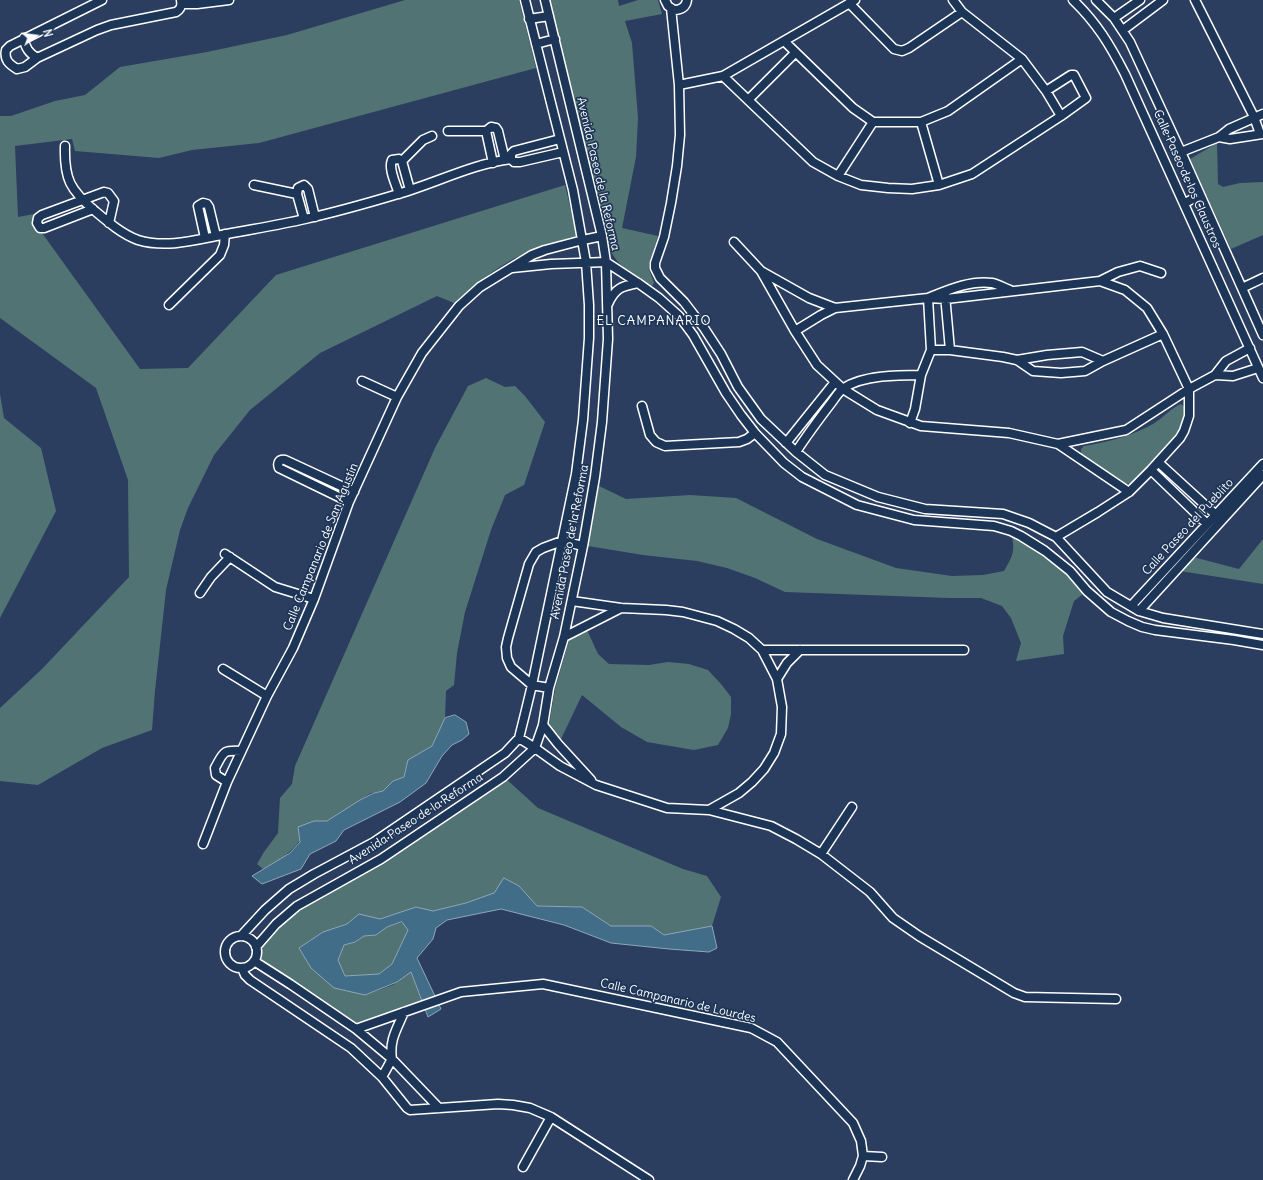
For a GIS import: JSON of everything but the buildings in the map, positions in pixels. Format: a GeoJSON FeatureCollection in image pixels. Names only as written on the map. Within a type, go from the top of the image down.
{"type":"FeatureCollection","features":[{"type":"Feature","properties":{"kind":"street"},"geometry":{"type":"LineString","coordinates":[[102,0],[10,46],[6,50],[6,59],[17,69],[25,67],[37,58],[110,25],[176,12],[181,8],[181,2],[197,4],[229,0]]}},
{"type":"Feature","properties":{"kind":"street","name":"Avenida Paseo de la Reforma"},"geometry":{"type":"LineString","coordinates":[[241,936],[265,910],[289,889],[374,842],[505,753],[519,738],[532,685],[576,474],[583,420],[589,338],[589,305],[586,262],[574,190],[524,0]]}},
{"type":"Feature","properties":{"kind":"street","name":"Avenida Paseo de la Reforma"},"geometry":{"type":"LineString","coordinates":[[256,946],[276,924],[297,906],[381,860],[503,776],[535,748],[543,725],[549,688],[564,637],[572,601],[594,485],[602,422],[608,339],[606,262],[602,236],[545,0]]}},
{"type":"Feature","properties":{"kind":"street"},"geometry":{"type":"LineString","coordinates":[[665,0],[668,6],[674,10],[682,8],[689,1]]}},
{"type":"Feature","properties":{"kind":"street"},"geometry":{"type":"LineString","coordinates":[[953,0],[962,12],[1022,59],[1046,91],[1061,116]]}},
{"type":"Feature","properties":{"kind":"street","name":"Calle Paseo de los Claustros"},"geometry":{"type":"LineString","coordinates":[[1073,0],[1099,28],[1113,50],[1185,203],[1263,378]]}},
{"type":"Feature","properties":{"kind":"street","name":"Calle Paseo de los Claustros"},"geometry":{"type":"LineString","coordinates":[[1096,0],[1114,18],[1130,42],[1263,335]]}},
{"type":"Feature","properties":{"kind":"street"},"geometry":{"type":"LineString","coordinates":[[1114,18],[1140,0]]}},
{"type":"Feature","properties":{"kind":"street"},"geometry":{"type":"LineString","coordinates":[[1123,30],[1163,0]]}},
{"type":"Feature","properties":{"kind":"street"},"geometry":{"type":"LineString","coordinates":[[1196,0],[1262,134],[1230,139],[1219,137]]}},
{"type":"Feature","properties":{"kind":"street"},"geometry":{"type":"LineString","coordinates":[[679,85],[722,76],[852,2],[894,49],[902,51],[909,48],[962,12]]}},
{"type":"Feature","properties":{"kind":"street"},"geometry":{"type":"LineString","coordinates":[[671,8],[679,85],[680,135],[671,203],[664,237],[655,263],[656,272],[666,285],[684,302],[704,328],[721,354],[738,387],[761,419],[796,452],[825,475],[878,497],[925,509],[1003,514],[1029,523],[1056,537],[1107,592],[1139,611],[1163,618],[1263,634]]}},
{"type":"Feature","properties":{"kind":"street"},"geometry":{"type":"LineString","coordinates":[[529,19],[549,16]]}},
{"type":"Feature","properties":{"kind":"street"},"geometry":{"type":"LineString","coordinates":[[24,38],[27,50],[30,54],[37,58]]}},
{"type":"Feature","properties":{"kind":"street"},"geometry":{"type":"LineString","coordinates":[[536,44],[555,39]]}},
{"type":"Feature","properties":{"kind":"street"},"geometry":{"type":"LineString","coordinates":[[784,41],[853,108],[873,122],[921,122],[948,111],[1022,59]]}},
{"type":"Feature","properties":{"kind":"street"},"geometry":{"type":"LineString","coordinates":[[748,100],[795,52]]}},
{"type":"Feature","properties":{"kind":"street"},"geometry":{"type":"LineString","coordinates":[[722,76],[813,162],[838,176],[861,185],[888,188],[912,189],[939,185],[972,174],[1086,98],[1074,75],[1071,75],[1046,91]]}},
{"type":"Feature","properties":{"kind":"street"},"geometry":{"type":"LineString","coordinates":[[1181,152],[1219,137],[1229,129],[1263,114]]}},
{"type":"Feature","properties":{"kind":"street"},"geometry":{"type":"LineString","coordinates":[[838,176],[873,122]]}},
{"type":"Feature","properties":{"kind":"street"},"geometry":{"type":"LineString","coordinates":[[921,122],[939,185]]}},
{"type":"Feature","properties":{"kind":"street"},"geometry":{"type":"LineString","coordinates":[[448,131],[486,131],[490,127],[496,128],[508,159]]}},
{"type":"Feature","properties":{"kind":"street"},"geometry":{"type":"LineString","coordinates":[[486,131],[493,163]]}},
{"type":"Feature","properties":{"kind":"street"},"geometry":{"type":"LineString","coordinates":[[402,161],[424,140],[432,136]]}},
{"type":"Feature","properties":{"kind":"street"},"geometry":{"type":"LineString","coordinates":[[508,159],[514,152],[560,139]]}},
{"type":"Feature","properties":{"kind":"street"},"geometry":{"type":"LineString","coordinates":[[65,146],[66,175],[71,187],[83,200],[124,233],[137,240],[157,244],[205,238],[315,217],[399,194],[469,169],[508,159],[514,162],[520,162],[563,152]]}},
{"type":"Feature","properties":{"kind":"street"},"geometry":{"type":"LineString","coordinates":[[399,194],[391,163],[392,160],[396,158],[399,158],[402,161],[410,190]]}},
{"type":"Feature","properties":{"kind":"street"},"geometry":{"type":"LineString","coordinates":[[254,185],[298,194]]}},
{"type":"Feature","properties":{"kind":"street"},"geometry":{"type":"LineString","coordinates":[[304,219],[298,188],[304,185],[307,187],[315,217]]}},
{"type":"Feature","properties":{"kind":"street"},"geometry":{"type":"LineString","coordinates":[[93,209],[44,228],[40,228],[37,223],[38,218],[42,215],[99,193],[108,193],[114,202],[110,223]]}},
{"type":"Feature","properties":{"kind":"street"},"geometry":{"type":"LineString","coordinates":[[1185,203],[1200,195]]}},
{"type":"Feature","properties":{"kind":"street"},"geometry":{"type":"LineString","coordinates":[[169,305],[220,255],[224,245],[209,207],[207,204],[203,203],[198,206],[198,212],[205,238]]}},
{"type":"Feature","properties":{"kind":"street","name":"Calle Campanario de San Agustín"},"geometry":{"type":"LineString","coordinates":[[203,844],[227,782],[241,751],[267,696],[293,648],[314,600],[349,502],[398,397],[422,353],[459,306],[480,288],[532,255],[545,250],[602,236]]}},
{"type":"Feature","properties":{"kind":"street"},"geometry":{"type":"LineString","coordinates":[[734,242],[761,270],[795,331],[817,365],[835,382],[877,410],[921,426],[1009,433],[1058,444],[1129,492]]}},
{"type":"Feature","properties":{"kind":"street"},"geometry":{"type":"LineString","coordinates":[[606,262],[638,283],[680,316],[693,335],[726,393],[755,433],[784,463],[802,477],[857,505],[914,520],[994,526],[1021,536],[1070,571],[1087,591],[1111,612],[1142,627],[1263,645]]}},
{"type":"Feature","properties":{"kind":"street","name":"Calle Campanario de San Agustín"},"geometry":{"type":"LineString","coordinates":[[512,268],[551,264],[606,262]]}},
{"type":"Feature","properties":{"kind":"street"},"geometry":{"type":"LineString","coordinates":[[795,331],[835,308],[945,295],[1013,291],[1100,280],[1118,272],[1140,266],[1161,274]]}},
{"type":"Feature","properties":{"kind":"street"},"geometry":{"type":"LineString","coordinates":[[761,270],[809,298],[835,308]]}},
{"type":"Feature","properties":{"kind":"street"},"geometry":{"type":"LineString","coordinates":[[1242,288],[1263,278]]}},
{"type":"Feature","properties":{"kind":"street"},"geometry":{"type":"LineString","coordinates":[[1056,537],[1129,492],[1180,438],[1189,416],[1189,390],[1163,334],[1147,308],[1125,290],[1100,280]]}},
{"type":"Feature","properties":{"kind":"street"},"geometry":{"type":"LineString","coordinates":[[608,304],[612,295],[619,288],[638,283]]}},
{"type":"Feature","properties":{"kind":"street"},"geometry":{"type":"LineString","coordinates":[[945,295],[962,286],[993,283],[1013,291]]}},
{"type":"Feature","properties":{"kind":"street"},"geometry":{"type":"LineString","coordinates":[[945,295],[950,350]]}},
{"type":"Feature","properties":{"kind":"street"},"geometry":{"type":"LineString","coordinates":[[910,423],[915,409],[921,374],[931,350],[928,298]]}},
{"type":"Feature","properties":{"kind":"street"},"geometry":{"type":"LineString","coordinates":[[931,350],[950,350],[1003,356],[1017,360],[1033,371],[1061,373],[1085,371],[1163,334]]}},
{"type":"Feature","properties":{"kind":"street"},"geometry":{"type":"LineString","coordinates":[[1058,444],[1126,430],[1215,375],[1226,361],[1250,348]]}},
{"type":"Feature","properties":{"kind":"street"},"geometry":{"type":"LineString","coordinates":[[1017,360],[1047,355],[1082,352],[1103,362]]}},
{"type":"Feature","properties":{"kind":"street"},"geometry":{"type":"LineString","coordinates":[[1215,375],[1233,376],[1258,368]]}},
{"type":"Feature","properties":{"kind":"street"},"geometry":{"type":"LineString","coordinates":[[796,452],[812,427],[843,388],[869,379],[921,374]]}},
{"type":"Feature","properties":{"kind":"street"},"geometry":{"type":"LineString","coordinates":[[362,381],[398,397]]}},
{"type":"Feature","properties":{"kind":"street"},"geometry":{"type":"LineString","coordinates":[[786,443],[835,382]]}},
{"type":"Feature","properties":{"kind":"street"},"geometry":{"type":"LineString","coordinates":[[642,406],[650,435],[656,442],[665,446],[739,442],[747,439],[755,433]]}},
{"type":"Feature","properties":{"kind":"street"},"geometry":{"type":"LineString","coordinates":[[349,502],[279,468],[279,461],[285,460],[354,492]]}},
{"type":"Feature","properties":{"kind":"street"},"geometry":{"type":"LineString","coordinates":[[1158,462],[1216,515]]}},
{"type":"Feature","properties":{"kind":"street","name":"Calle Paseo del Pueblito"},"geometry":{"type":"LineString","coordinates":[[1131,606],[1237,498],[1263,464]]}},
{"type":"Feature","properties":{"kind":"street"},"geometry":{"type":"LineString","coordinates":[[1151,470],[1207,524]]}},
{"type":"Feature","properties":{"kind":"street","name":"Calle Paseo del Pueblito"},"geometry":{"type":"LineString","coordinates":[[1139,611],[1196,541],[1207,524],[1237,498],[1259,482],[1263,475]]}},
{"type":"Feature","properties":{"kind":"street"},"geometry":{"type":"LineString","coordinates":[[549,688],[532,685],[511,667],[507,658],[506,648],[529,564],[536,552],[562,541],[583,546]]}},
{"type":"Feature","properties":{"kind":"street"},"geometry":{"type":"LineString","coordinates":[[200,593],[227,556],[275,587],[314,600]]}},
{"type":"Feature","properties":{"kind":"street"},"geometry":{"type":"LineString","coordinates":[[572,601],[621,608],[683,612],[717,621],[739,632],[762,650],[777,679],[782,707],[781,734],[774,753],[764,769],[752,782],[739,793],[709,810]]}},
{"type":"Feature","properties":{"kind":"street"},"geometry":{"type":"LineString","coordinates":[[564,637],[621,608]]}},
{"type":"Feature","properties":{"kind":"street"},"geometry":{"type":"LineString","coordinates":[[762,650],[964,650]]}},
{"type":"Feature","properties":{"kind":"street"},"geometry":{"type":"LineString","coordinates":[[777,679],[787,663],[800,650]]}},
{"type":"Feature","properties":{"kind":"street"},"geometry":{"type":"LineString","coordinates":[[223,669],[267,696]]}},
{"type":"Feature","properties":{"kind":"street"},"geometry":{"type":"LineString","coordinates":[[543,725],[596,785]]}},
{"type":"Feature","properties":{"kind":"street"},"geometry":{"type":"LineString","coordinates":[[519,738],[560,766],[596,785],[667,808],[709,810],[771,826],[821,854],[870,892],[893,918],[919,936],[1014,993],[1025,997],[1116,999]]}},
{"type":"Feature","properties":{"kind":"street"},"geometry":{"type":"LineString","coordinates":[[227,782],[216,775],[215,768],[225,752],[228,750],[241,751]]}},
{"type":"Feature","properties":{"kind":"street"},"geometry":{"type":"LineString","coordinates":[[821,854],[852,807]]}},
{"type":"Feature","properties":{"kind":"street"},"geometry":{"type":"LineString","coordinates":[[235,936],[247,937],[253,941],[256,946],[257,952],[254,962],[250,965],[242,968],[230,966],[227,962],[224,953],[226,944],[235,936]]}},
{"type":"Feature","properties":{"kind":"street"},"geometry":{"type":"LineString","coordinates":[[254,962],[290,984],[356,1029],[392,1058],[439,1108]]}},
{"type":"Feature","properties":{"kind":"street"},"geometry":{"type":"LineString","coordinates":[[242,968],[245,975],[250,980],[351,1048],[382,1077],[406,1108],[414,1111],[498,1104],[530,1108],[551,1118],[637,1177],[649,1180]]}},
{"type":"Feature","properties":{"kind":"street","name":"Calle Campanario de Lourdes"},"geometry":{"type":"LineString","coordinates":[[356,1029],[443,997],[461,992],[543,984],[751,1028],[777,1042],[853,1123],[861,1141],[862,1156],[860,1166],[853,1180]]}},
{"type":"Feature","properties":{"kind":"street"},"geometry":{"type":"LineString","coordinates":[[382,1077],[392,1058],[390,1050],[392,1040],[404,1012]]}},
{"type":"Feature","properties":{"kind":"street"},"geometry":{"type":"LineString","coordinates":[[523,1167],[551,1118]]}},
{"type":"Feature","properties":{"kind":"street"},"geometry":{"type":"LineString","coordinates":[[862,1156],[882,1157]]}},
{"type":"Feature","properties":{"kind":"green space"},"geometry":{"type":"Polygon","coordinates":[[[405,0],[519,0],[536,68],[259,143],[192,150],[159,158],[75,151],[72,139],[15,146],[18,217],[34,214],[34,220],[37,227],[140,369],[188,368],[276,275],[565,185],[577,236],[522,254],[483,279],[454,303],[437,296],[320,353],[250,410],[214,455],[188,508],[180,530],[166,590],[152,730],[102,748],[38,785],[0,781],[0,708],[42,669],[129,577],[128,480],[96,388],[0,318],[0,116],[11,116],[55,101],[85,95],[120,67],[207,52],[287,35],[405,0]]]}},
{"type":"Feature","properties":{"kind":"green space"},"geometry":{"type":"Polygon","coordinates":[[[550,0],[618,0],[619,6],[638,0],[658,0],[662,14],[625,21],[632,43],[638,118],[636,157],[622,228],[658,236],[649,264],[649,269],[654,283],[651,287],[631,274],[621,265],[608,246],[550,0]]]}},
{"type":"Feature","properties":{"kind":"green space"},"geometry":{"type":"Polygon","coordinates":[[[1217,143],[1218,184],[1223,187],[1240,183],[1263,182],[1263,235],[1231,249],[1190,159],[1217,143]]]}},
{"type":"Feature","properties":{"kind":"green space"},"geometry":{"type":"Polygon","coordinates":[[[486,378],[505,387],[515,386],[525,396],[545,422],[524,485],[505,495],[491,530],[465,612],[457,653],[454,685],[446,691],[445,718],[432,746],[408,760],[404,777],[393,781],[383,791],[371,793],[327,821],[314,821],[303,837],[292,849],[280,859],[263,869],[257,864],[278,833],[280,798],[292,784],[295,766],[435,448],[468,386],[486,378]]]}},
{"type":"Feature","properties":{"kind":"green space"},"geometry":{"type":"Polygon","coordinates":[[[0,394],[4,418],[41,448],[56,511],[0,618],[0,394]]]}},
{"type":"Feature","properties":{"kind":"green space"},"geometry":{"type":"Polygon","coordinates":[[[1181,404],[1185,407],[1186,411],[1184,422],[1178,435],[1132,483],[1122,484],[1081,455],[1081,449],[1084,446],[1111,440],[1136,432],[1153,424],[1181,404]]]}},
{"type":"Feature","properties":{"kind":"green space"},"geometry":{"type":"Polygon","coordinates":[[[599,486],[626,499],[690,495],[736,498],[817,539],[896,568],[952,576],[983,575],[1004,571],[1013,552],[1011,531],[1045,551],[1087,591],[1074,601],[1063,636],[1064,654],[1016,661],[1021,643],[1011,618],[1002,606],[981,598],[785,592],[755,578],[727,568],[697,561],[643,555],[588,546],[599,486]]]}},
{"type":"Feature","properties":{"kind":"green space"},"geometry":{"type":"Polygon","coordinates":[[[1263,539],[1263,584],[1180,571],[1193,557],[1239,569],[1263,539]]]}},
{"type":"Feature","properties":{"kind":"green space"},"geometry":{"type":"Polygon","coordinates":[[[587,630],[598,654],[609,664],[649,665],[668,662],[689,664],[708,670],[731,697],[731,714],[728,728],[718,745],[694,750],[647,742],[621,727],[582,695],[561,739],[549,725],[555,689],[569,640],[587,630]]]}},
{"type":"Feature","properties":{"kind":"green space"},"geometry":{"type":"Polygon","coordinates":[[[504,777],[538,808],[683,869],[707,876],[721,897],[712,926],[664,935],[651,926],[611,926],[582,907],[537,906],[518,886],[466,903],[433,911],[416,907],[380,919],[359,915],[347,924],[323,932],[299,948],[311,968],[365,995],[393,985],[411,972],[423,1005],[357,1028],[255,961],[257,952],[256,947],[299,905],[328,891],[504,777]]]}},
{"type":"Feature","properties":{"kind":"green space"},"geometry":{"type":"Polygon","coordinates":[[[403,922],[408,930],[392,964],[379,974],[345,976],[338,960],[344,945],[355,942],[364,936],[376,935],[387,927],[403,922]]]}},
{"type":"Feature","properties":{"kind":"water"},"geometry":{"type":"Polygon","coordinates":[[[455,715],[466,722],[469,734],[462,740],[452,745],[442,756],[426,783],[400,802],[344,830],[336,841],[310,854],[301,869],[262,884],[252,876],[290,853],[300,842],[298,827],[314,821],[327,821],[360,800],[374,793],[383,791],[393,781],[404,777],[408,760],[432,746],[445,718],[455,715]]]}},
{"type":"Feature","properties":{"kind":"water"},"geometry":{"type":"Polygon","coordinates":[[[504,878],[519,886],[537,906],[582,907],[611,926],[651,926],[664,935],[712,926],[717,948],[709,952],[611,943],[564,925],[501,909],[447,920],[436,928],[433,939],[417,958],[441,1009],[428,1017],[411,972],[397,982],[365,995],[334,988],[311,968],[299,948],[323,932],[347,924],[359,914],[380,919],[416,907],[433,911],[466,903],[494,893],[504,878]],[[402,922],[387,927],[376,935],[364,936],[355,942],[344,945],[338,960],[345,976],[379,974],[392,964],[408,930],[402,922]]]}},
{"type":"Feature","properties":{"kind":"district","name":"EL CAMPANARIO"},"geometry":{"type":"Point","coordinates":[654,321]}}]}
